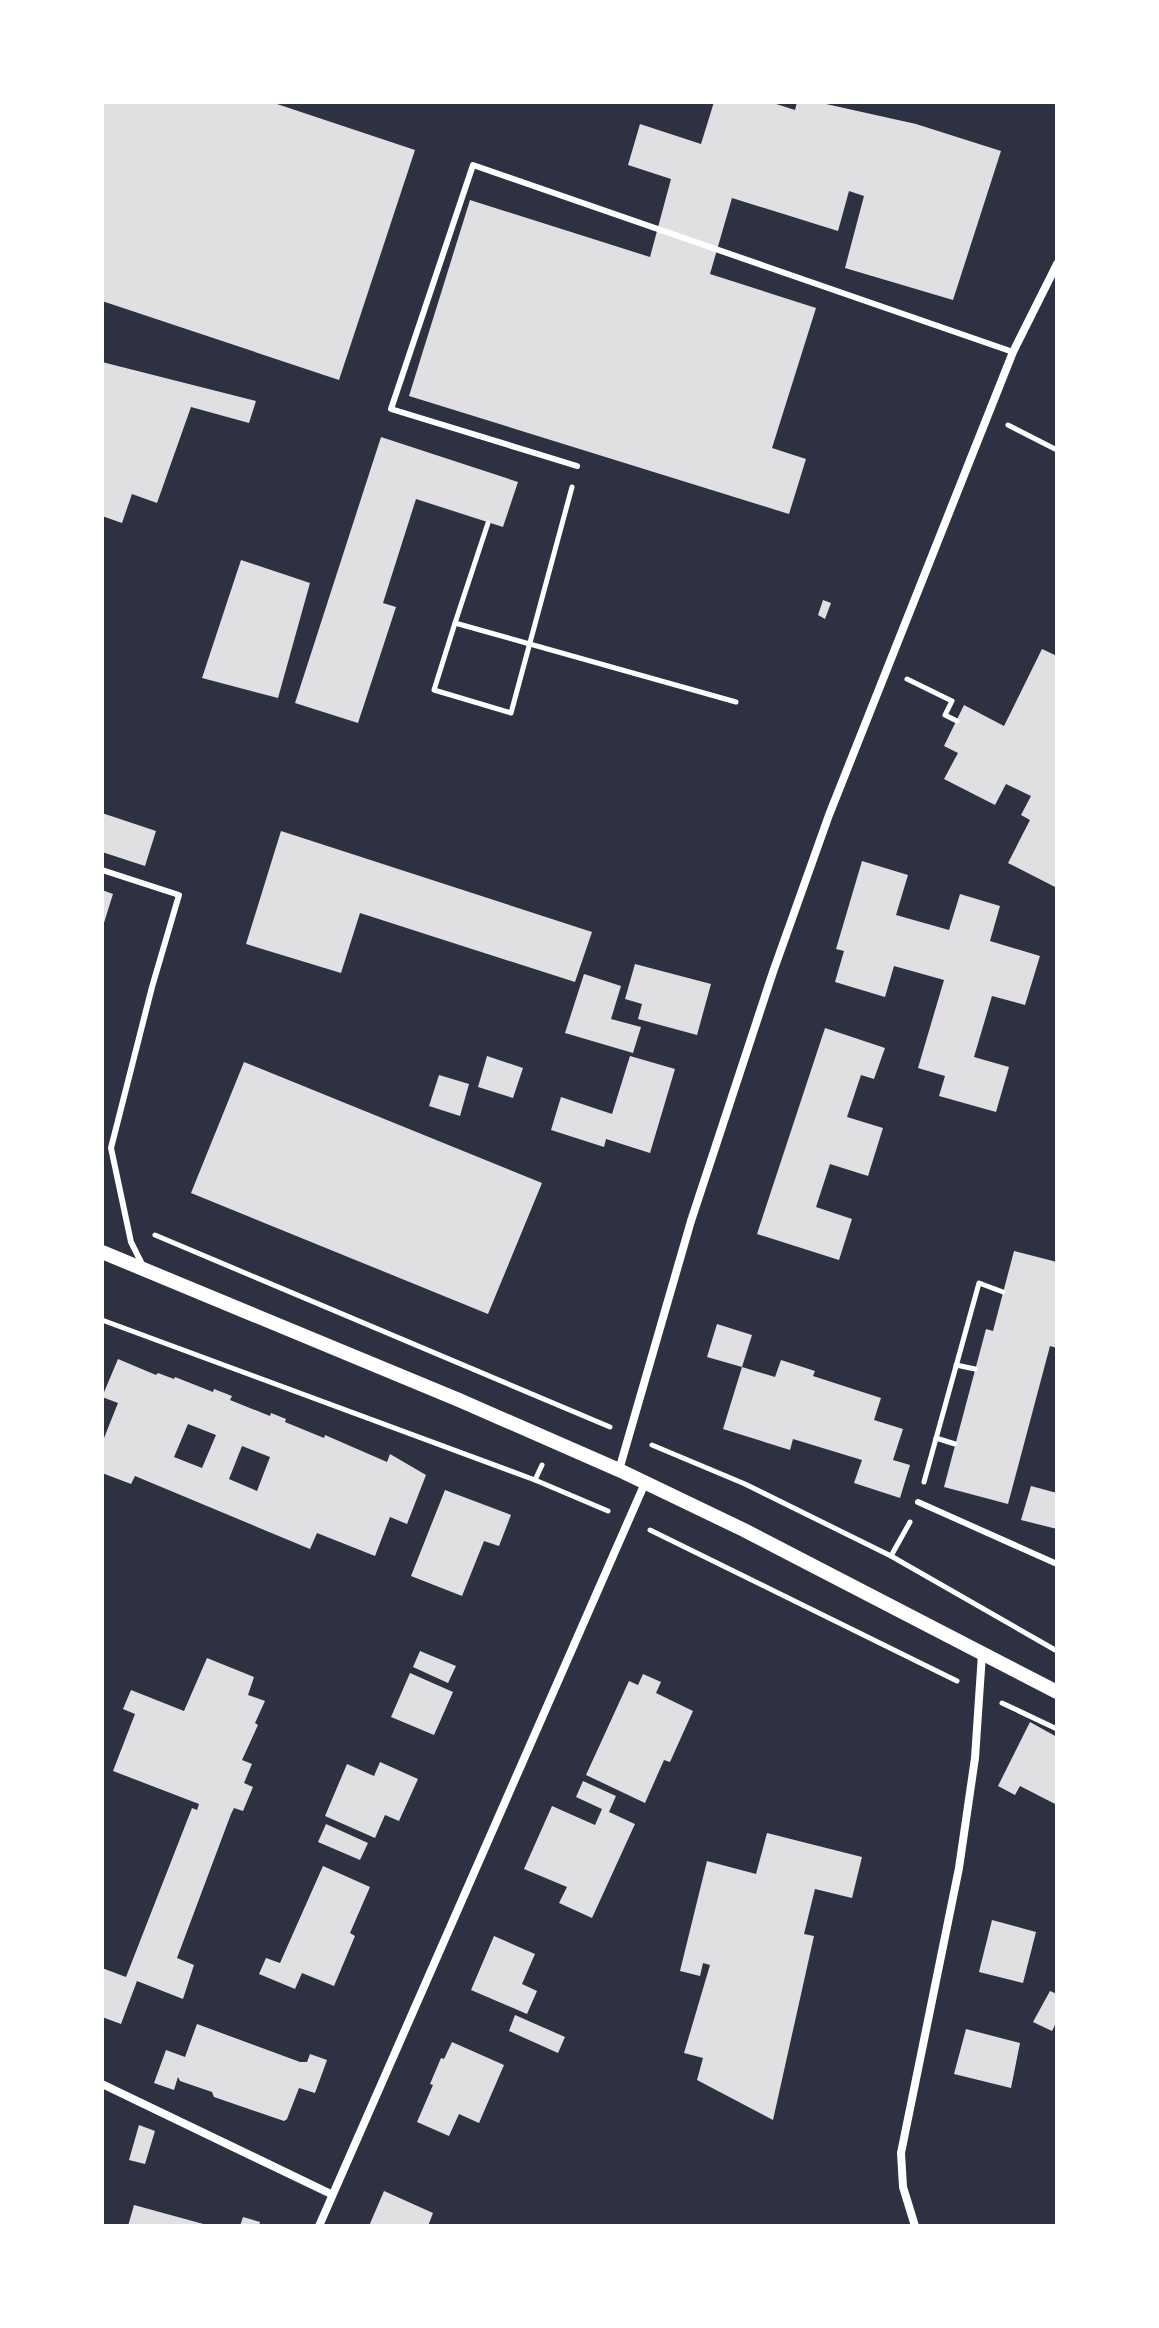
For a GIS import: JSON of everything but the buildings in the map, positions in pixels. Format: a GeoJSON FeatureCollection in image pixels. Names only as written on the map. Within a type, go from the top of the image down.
{"type":"FeatureCollection","features":[{"type":"Feature","properties":{"kind":"street"},"geometry":{"type":"LineString","coordinates":[[619,1470],[691,1221],[773,972],[829,815],[1013,352],[1057,264]]}},
{"type":"Feature","properties":{"kind":"street"},"geometry":{"type":"LineString","coordinates":[[102,1252],[619,1470],[744,1530],[1057,1692]]}},
{"type":"Feature","properties":{"kind":"street"},"geometry":{"type":"LineString","coordinates":[[319,2226],[645,1483]]}},
{"type":"Feature","properties":{"kind":"street"},"geometry":{"type":"LineString","coordinates":[[915,2226],[903,2187],[901,2153],[959,1868],[975,1758],[982,1654]]}},
{"type":"Feature","properties":{"kind":"street"},"geometry":{"type":"LineString","coordinates":[[102,2084],[331,2194]]}},
{"type":"Feature","properties":{"kind":"lane"},"geometry":{"type":"LineString","coordinates":[[577,466],[391,409],[473,165],[1013,352]]}},
{"type":"Feature","properties":{"kind":"lane"},"geometry":{"type":"LineString","coordinates":[[102,870],[179,895],[111,1148],[131,1242],[144,1269]]}},
{"type":"Feature","properties":{"kind":"lane"},"geometry":{"type":"LineString","coordinates":[[918,1502],[1057,1564]]}},
{"type":"Feature","properties":{"kind":"path"},"geometry":{"type":"LineString","coordinates":[[988,415],[1057,450]]}},
{"type":"Feature","properties":{"kind":"path"},"geometry":{"type":"LineString","coordinates":[[488,523],[434,690],[511,713],[577,466]]}},
{"type":"Feature","properties":{"kind":"path"},"geometry":{"type":"LineString","coordinates":[[455,623],[736,702]]}},
{"type":"Feature","properties":{"kind":"path"},"geometry":{"type":"LineString","coordinates":[[888,671],[952,701],[945,715],[957,721]]}},
{"type":"Feature","properties":{"kind":"path"},"geometry":{"type":"LineString","coordinates":[[127,1224],[745,1484],[891,1556],[1057,1651]]}},
{"type":"Feature","properties":{"kind":"path"},"geometry":{"type":"LineString","coordinates":[[891,1556],[918,1502],[979,1283],[1003,1292]]}},
{"type":"Feature","properties":{"kind":"path"},"geometry":{"type":"LineString","coordinates":[[102,1320],[535,1480],[628,1519],[1057,1729]]}},
{"type":"Feature","properties":{"kind":"path"},"geometry":{"type":"LineString","coordinates":[[956,1365],[975,1369]]}},
{"type":"Feature","properties":{"kind":"path"},"geometry":{"type":"LineString","coordinates":[[535,1480],[566,1409]]}},
{"type":"Feature","properties":{"kind":"path"},"geometry":{"type":"LineString","coordinates":[[936,1438],[955,1444]]}}]}
